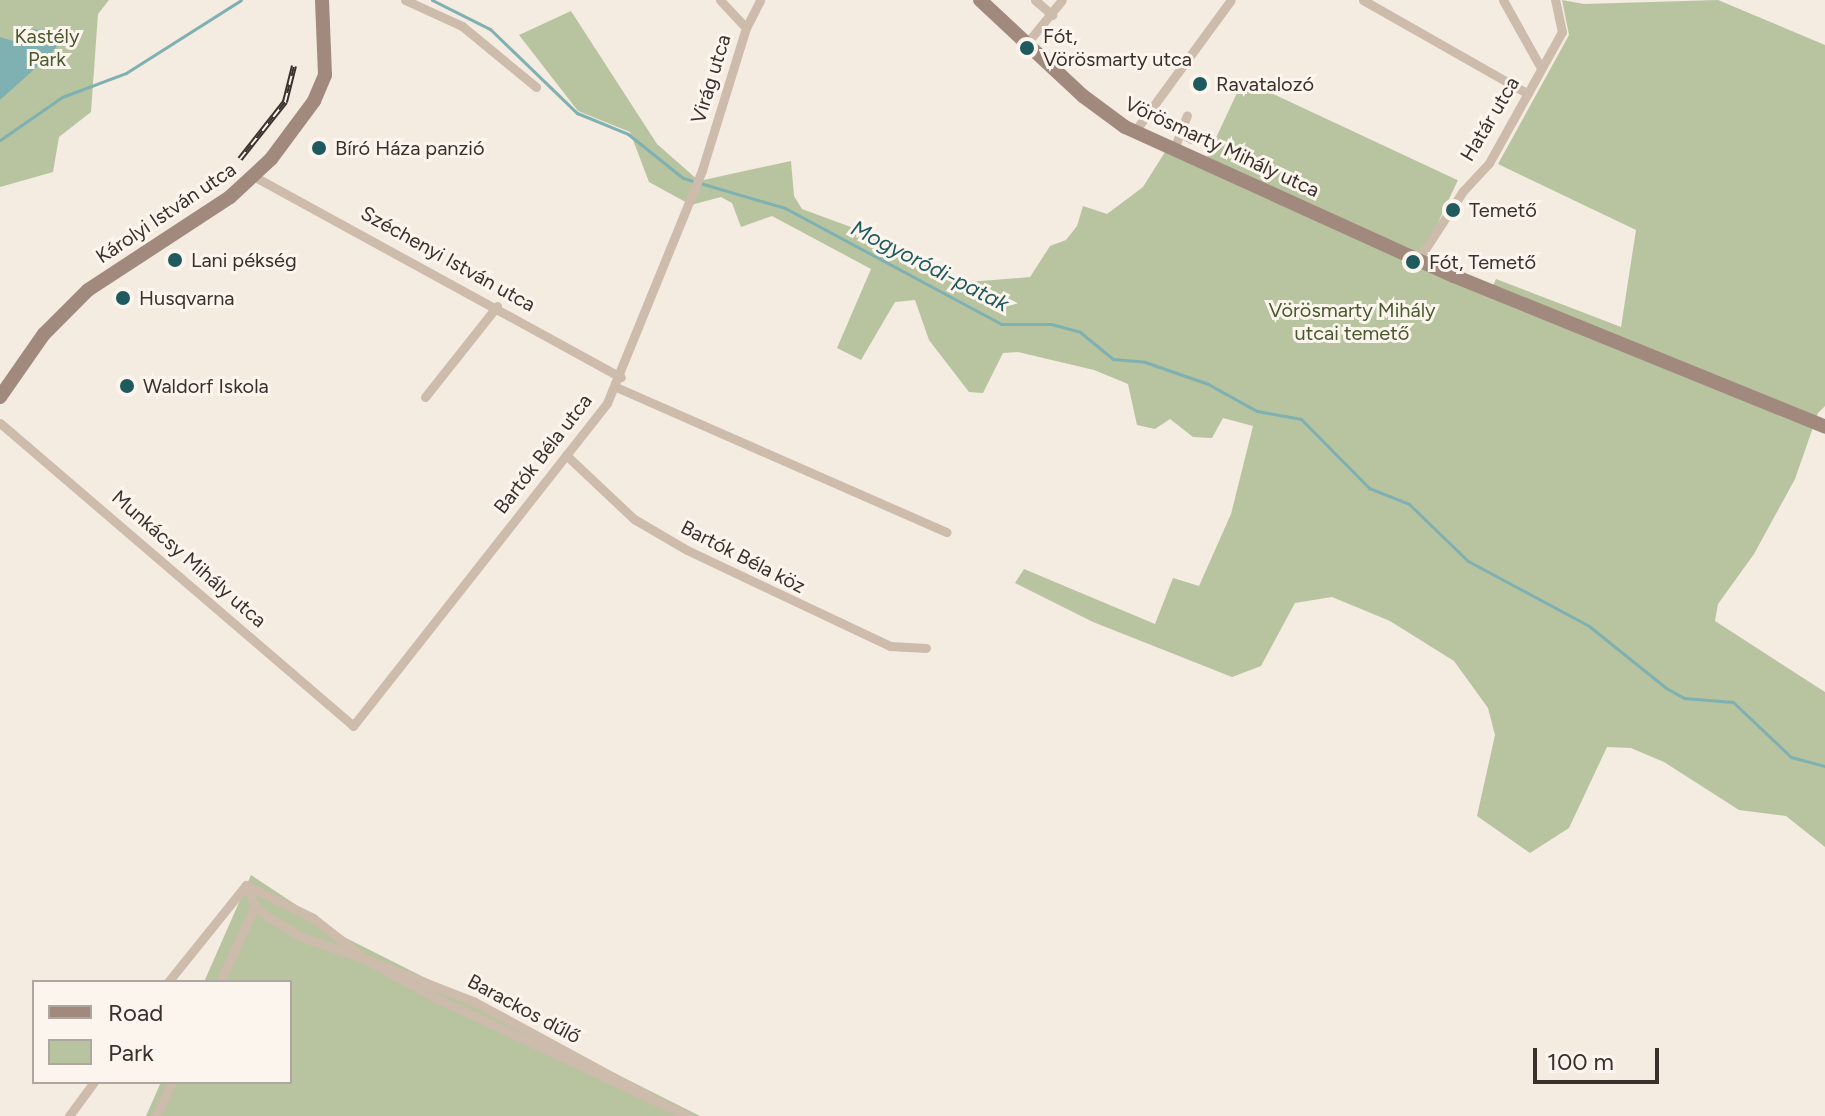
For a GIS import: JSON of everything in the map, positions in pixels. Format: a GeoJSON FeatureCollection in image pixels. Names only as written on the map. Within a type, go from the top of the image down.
{"type":"FeatureCollection","features":[{"type":"Feature","properties":{"kind":"main road","name":"Károlyi István utca"},"geometry":{"type":"LineString","coordinates":[[0,397],[44,334],[84,294],[255,177],[322,84],[328,57],[323,1]]}},
{"type":"Feature","properties":{"kind":"main road","name":"Vörösmarty Mihály utca"},"geometry":{"type":"LineString","coordinates":[[984,1],[1100,110],[1135,131],[1418,260],[1825,427]]}},
{"type":"Feature","properties":{"kind":"street"},"geometry":{"type":"LineString","coordinates":[[405,0],[462,26],[536,87]]}},
{"type":"Feature","properties":{"kind":"street"},"geometry":{"type":"LineString","coordinates":[[720,0],[746,28]]}},
{"type":"Feature","properties":{"kind":"street","name":"Virág utca"},"geometry":{"type":"LineString","coordinates":[[699,179],[746,28],[760,0]]}},
{"type":"Feature","properties":{"kind":"street"},"geometry":{"type":"LineString","coordinates":[[1035,0],[1052,15]]}},
{"type":"Feature","properties":{"kind":"street"},"geometry":{"type":"LineString","coordinates":[[1027,43],[1062,0]]}},
{"type":"Feature","properties":{"kind":"street"},"geometry":{"type":"LineString","coordinates":[[1135,131],[1231,0]]}},
{"type":"Feature","properties":{"kind":"street"},"geometry":{"type":"LineString","coordinates":[[1503,0],[1541,68]]}},
{"type":"Feature","properties":{"kind":"street","name":"Határ utca"},"geometry":{"type":"LineString","coordinates":[[1418,260],[1463,191],[1489,163],[1562,32],[1555,0]]}},
{"type":"Feature","properties":{"kind":"street"},"geometry":{"type":"LineString","coordinates":[[1368,1],[1527,93]]}},
{"type":"Feature","properties":{"kind":"street"},"geometry":{"type":"LineString","coordinates":[[1148,114],[1191,139]]}},
{"type":"Feature","properties":{"kind":"street"},"geometry":{"type":"LineString","coordinates":[[1174,149],[1187,115]]}},
{"type":"Feature","properties":{"kind":"street","name":"Széchenyi István utca"},"geometry":{"type":"LineString","coordinates":[[255,177],[497,306],[621,377]]}},
{"type":"Feature","properties":{"kind":"street","name":"Bartók Béla utca"},"geometry":{"type":"LineString","coordinates":[[353,726],[616,387],[699,179]]}},
{"type":"Feature","properties":{"kind":"street"},"geometry":{"type":"LineString","coordinates":[[425,397],[497,306]]}},
{"type":"Feature","properties":{"kind":"street"},"geometry":{"type":"LineString","coordinates":[[616,387],[947,532]]}},
{"type":"Feature","properties":{"kind":"street","name":"Munkácsy Mihály utca"},"geometry":{"type":"LineString","coordinates":[[0,423],[353,726]]}},
{"type":"Feature","properties":{"kind":"street","name":"Bartók Béla köz"},"geometry":{"type":"LineString","coordinates":[[566,455],[634,519],[687,550],[890,646],[926,648]]}},
{"type":"Feature","properties":{"kind":"street"},"geometry":{"type":"LineString","coordinates":[[170,980],[246,885],[255,906],[221,980]]}},
{"type":"Feature","properties":{"kind":"street","name":"Barackos dűlő"},"geometry":{"type":"LineString","coordinates":[[246,885],[313,918],[365,959]]}},
{"type":"Feature","properties":{"kind":"street","name":"Barackos dűlő"},"geometry":{"type":"LineString","coordinates":[[255,906],[302,937],[475,1002],[688,1116]]}},
{"type":"Feature","properties":{"kind":"street"},"geometry":{"type":"LineString","coordinates":[[69,1116],[93,1084]]}},
{"type":"Feature","properties":{"kind":"street"},"geometry":{"type":"LineString","coordinates":[[156,1116],[171,1084]]}},
{"type":"Feature","properties":{"kind":"green space","name":"Kastély Park"},"geometry":{"type":"Polygon","coordinates":[[[0,0],[109,0],[98,14],[91,112],[59,137],[53,172],[0,187],[0,0]]]}},
{"type":"Feature","properties":{"kind":"green space"},"geometry":{"type":"Polygon","coordinates":[[[1562,0],[1584,4],[1718,0],[1825,45],[1825,406],[1818,413],[1795,479],[1754,554],[1718,604],[1715,621],[1825,692],[1825,847],[1786,816],[1739,810],[1664,762],[1631,748],[1607,747],[1569,828],[1530,853],[1477,816],[1495,735],[1488,708],[1454,661],[1390,621],[1332,597],[1295,603],[1261,666],[1232,677],[1093,622],[1015,583],[1024,569],[1155,624],[1173,578],[1199,586],[1231,514],[1253,426],[1223,418],[1212,438],[1193,437],[1170,419],[1155,429],[1137,425],[1128,384],[1094,370],[1018,352],[1003,353],[983,393],[969,392],[929,340],[915,300],[895,302],[861,360],[837,348],[871,269],[772,216],[741,227],[732,203],[721,197],[691,205],[649,182],[630,132],[578,111],[519,35],[571,11],[657,144],[699,181],[791,161],[794,196],[802,209],[886,240],[968,282],[1030,277],[1050,246],[1066,240],[1077,226],[1083,206],[1107,214],[1143,187],[1165,152],[1489,295],[1496,279],[1621,327],[1636,230],[1498,164],[1569,35],[1562,0]]]}},
{"type":"Feature","properties":{"kind":"green space","name":"Vörösmarty Mihály utcai temető"},"geometry":{"type":"Polygon","coordinates":[[[1243,80],[1458,180],[1422,257],[1207,157],[1243,80]]]}},
{"type":"Feature","properties":{"kind":"green space"},"geometry":{"type":"Polygon","coordinates":[[[251,875],[346,938],[700,1116],[146,1116],[160,1084],[292,1084],[292,980],[205,980],[251,875]]]}},
{"type":"Feature","properties":{"kind":"water"},"geometry":{"type":"Polygon","coordinates":[[[33,29],[52,32],[61,42],[47,58],[36,53],[38,66],[0,100],[0,37],[30,46],[33,29]]]}},
{"type":"Feature","properties":{"kind":"waterway","name":"Mogyoródi-patak"},"geometry":{"type":"LineString","coordinates":[[0,140],[62,97],[126,73],[241,0]]}},
{"type":"Feature","properties":{"kind":"waterway","name":"Mogyoródi-patak"},"geometry":{"type":"LineString","coordinates":[[432,0],[490,29],[577,113],[628,134],[683,178],[785,208],[1001,324],[1051,324],[1080,332],[1113,359],[1145,362],[1208,384],[1257,411],[1301,419],[1369,488],[1409,504],[1468,561],[1589,626],[1666,688],[1684,698],[1733,702],[1791,757],[1825,766]]}},
{"type":"Feature","properties":{"kind":"railway"},"geometry":{"type":"LineString","coordinates":[[240,159],[285,102],[294,66]]}},
{"type":"Feature","properties":{"kind":"place","name":"Fót, Vörösmarty utca"},"geometry":{"type":"Point","coordinates":[1027,48]}},
{"type":"Feature","properties":{"kind":"place","name":"Ravatalozó"},"geometry":{"type":"Point","coordinates":[1200,84]}},
{"type":"Feature","properties":{"kind":"place","name":"Bíró Háza panzió"},"geometry":{"type":"Point","coordinates":[319,148]}},
{"type":"Feature","properties":{"kind":"place","name":"Temető"},"geometry":{"type":"Point","coordinates":[1453,210]}},
{"type":"Feature","properties":{"kind":"place","name":"Lani pékség"},"geometry":{"type":"Point","coordinates":[175,260]}},
{"type":"Feature","properties":{"kind":"place","name":"Fót, Temető"},"geometry":{"type":"Point","coordinates":[1413,262]}},
{"type":"Feature","properties":{"kind":"place","name":"Husqvarna"},"geometry":{"type":"Point","coordinates":[123,298]}},
{"type":"Feature","properties":{"kind":"place","name":"Waldorf Iskola"},"geometry":{"type":"Point","coordinates":[127,386]}}]}
